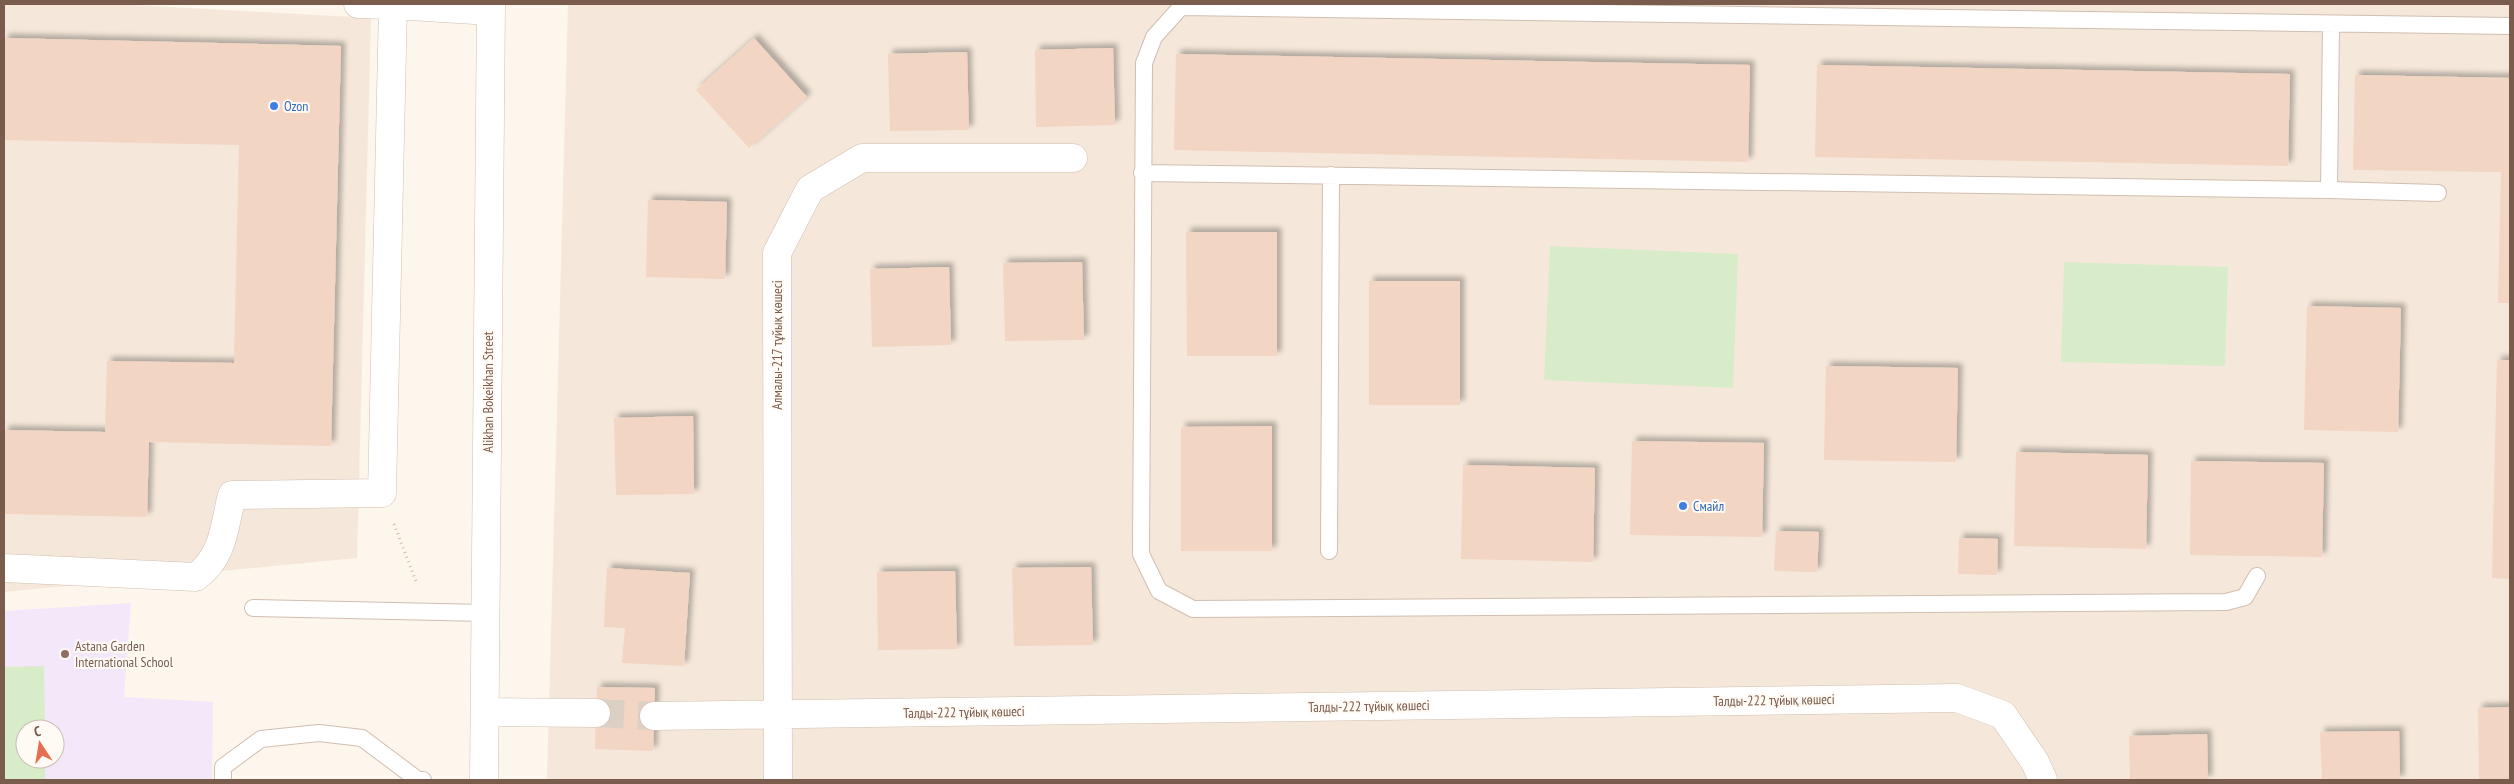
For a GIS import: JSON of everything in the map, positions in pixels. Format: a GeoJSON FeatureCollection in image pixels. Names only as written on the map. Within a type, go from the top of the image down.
{"type":"FeatureCollection","features":[{"type":"Feature","properties":{"kind":"street"},"geometry":{"type":"LineString","coordinates":[[358,4],[491,7]]}},
{"type":"Feature","properties":{"kind":"street"},"geometry":{"type":"LineString","coordinates":[[4,568],[196,578],[209,567],[218,552],[232,494],[382,493],[393,5]]}},
{"type":"Feature","properties":{"kind":"street","name":"Alikhan Bokeikhan Street"},"geometry":{"type":"LineString","coordinates":[[484,780],[491,7]]}},
{"type":"Feature","properties":{"kind":"street","name":"Алмалы-217 тұйық көшесі"},"geometry":{"type":"LineString","coordinates":[[778,780],[777,253],[810,189],[862,158],[1073,158]]}},
{"type":"Feature","properties":{"kind":"street","name":"Талды-222 тұйық көшесі"},"geometry":{"type":"LineString","coordinates":[[654,716],[1957,698],[2003,715],[2035,762],[2044,780]]}},
{"type":"Feature","properties":{"kind":"street"},"geometry":{"type":"LineString","coordinates":[[485,712],[596,713]]}},
{"type":"Feature","properties":{"kind":"lane"},"geometry":{"type":"LineString","coordinates":[[2257,576],[2245,597],[2226,602],[1193,609],[1159,591],[1141,554],[1144,63],[1154,37],[1181,7],[1586,8],[2331,25],[2510,26]]}},
{"type":"Feature","properties":{"kind":"lane"},"geometry":{"type":"LineString","coordinates":[[2329,190],[2331,25]]}},
{"type":"Feature","properties":{"kind":"lane"},"geometry":{"type":"LineString","coordinates":[[1142,173],[2438,193]]}},
{"type":"Feature","properties":{"kind":"lane"},"geometry":{"type":"LineString","coordinates":[[1329,551],[1331,175]]}},
{"type":"Feature","properties":{"kind":"lane"},"geometry":{"type":"LineString","coordinates":[[253,608],[486,613]]}},
{"type":"Feature","properties":{"kind":"lane"},"geometry":{"type":"LineString","coordinates":[[223,780],[223,767],[261,739],[319,733],[362,738],[418,780],[423,780]]}},
{"type":"Feature","properties":{"kind":"path"},"geometry":{"type":"LineString","coordinates":[[382,493],[427,612]]}},
{"type":"Feature","properties":{"kind":"shaded area"},"geometry":{"type":"Polygon","coordinates":[[[4,4],[115,4],[371,18],[357,558],[4,592],[4,4]]]}},
{"type":"Feature","properties":{"kind":"shaded area"},"geometry":{"type":"Polygon","coordinates":[[[568,4],[2510,4],[2510,780],[547,780],[568,4]]]}},
{"type":"Feature","properties":{"kind":"shaded area","name":"Astana Garden International School"},"geometry":{"type":"Polygon","coordinates":[[[131,603],[124,697],[213,702],[212,780],[4,780],[4,611],[131,603]]]}},
{"type":"Feature","properties":{"kind":"green space"},"geometry":{"type":"Polygon","coordinates":[[[1550,246],[1738,254],[1733,388],[1544,380],[1550,246]]]}},
{"type":"Feature","properties":{"kind":"green space"},"geometry":{"type":"Polygon","coordinates":[[[2064,262],[2228,267],[2225,366],[2061,362],[2064,262]]]}},
{"type":"Feature","properties":{"kind":"green space"},"geometry":{"type":"Polygon","coordinates":[[[44,666],[45,719],[15,719],[15,769],[45,769],[45,780],[4,780],[4,667],[44,666]]]}},
{"type":"Feature","properties":{"kind":"building"},"geometry":{"type":"Polygon","coordinates":[[[4,38],[341,46],[331,446],[149,442],[147,517],[4,514],[4,430],[105,432],[107,361],[234,363],[239,145],[4,140],[4,38]]]}},
{"type":"Feature","properties":{"kind":"building"},"geometry":{"type":"Polygon","coordinates":[[[754,38],[807,97],[749,148],[696,90],[754,38]]]}},
{"type":"Feature","properties":{"kind":"building"},"geometry":{"type":"Polygon","coordinates":[[[1113,48],[1115,125],[1036,127],[1035,50],[1113,48]]]}},
{"type":"Feature","properties":{"kind":"building"},"geometry":{"type":"Polygon","coordinates":[[[967,52],[969,130],[890,131],[888,54],[967,52]]]}},
{"type":"Feature","properties":{"kind":"building"},"geometry":{"type":"Polygon","coordinates":[[[1176,54],[1750,65],[1748,162],[1174,150],[1176,54]]]}},
{"type":"Feature","properties":{"kind":"building"},"geometry":{"type":"Polygon","coordinates":[[[1817,65],[2290,74],[2288,166],[1815,157],[1817,65]]]}},
{"type":"Feature","properties":{"kind":"building"},"geometry":{"type":"Polygon","coordinates":[[[2355,75],[2510,78],[2510,303],[2498,303],[2501,172],[2353,170],[2355,75]]]}},
{"type":"Feature","properties":{"kind":"building"},"geometry":{"type":"Polygon","coordinates":[[[648,200],[727,202],[725,279],[646,277],[648,200]]]}},
{"type":"Feature","properties":{"kind":"building"},"geometry":{"type":"Polygon","coordinates":[[[1186,232],[1277,232],[1277,356],[1187,356],[1186,232]]]}},
{"type":"Feature","properties":{"kind":"building"},"geometry":{"type":"Polygon","coordinates":[[[1082,262],[1084,340],[1005,341],[1003,263],[1082,262]]]}},
{"type":"Feature","properties":{"kind":"building"},"geometry":{"type":"Polygon","coordinates":[[[949,267],[951,345],[872,347],[870,269],[949,267]]]}},
{"type":"Feature","properties":{"kind":"building"},"geometry":{"type":"Polygon","coordinates":[[[1369,281],[1460,281],[1460,405],[1369,405],[1369,281]]]}},
{"type":"Feature","properties":{"kind":"building"},"geometry":{"type":"Polygon","coordinates":[[[2307,306],[2401,308],[2398,432],[2304,430],[2307,306]]]}},
{"type":"Feature","properties":{"kind":"building"},"geometry":{"type":"Polygon","coordinates":[[[2497,360],[2510,360],[2510,579],[2492,578],[2497,360]]]}},
{"type":"Feature","properties":{"kind":"building"},"geometry":{"type":"Polygon","coordinates":[[[1826,366],[1958,368],[1956,462],[1824,460],[1826,366]]]}},
{"type":"Feature","properties":{"kind":"building"},"geometry":{"type":"Polygon","coordinates":[[[693,416],[694,494],[616,495],[614,418],[693,416]]]}},
{"type":"Feature","properties":{"kind":"building"},"geometry":{"type":"Polygon","coordinates":[[[1272,426],[1272,551],[1181,551],[1181,427],[1272,426]]]}},
{"type":"Feature","properties":{"kind":"building"},"geometry":{"type":"Polygon","coordinates":[[[1632,441],[1764,443],[1762,537],[1630,535],[1632,441]]]}},
{"type":"Feature","properties":{"kind":"building"},"geometry":{"type":"Polygon","coordinates":[[[2016,452],[2148,455],[2146,549],[2014,546],[2016,452]]]}},
{"type":"Feature","properties":{"kind":"building"},"geometry":{"type":"Polygon","coordinates":[[[2191,461],[2324,463],[2322,557],[2190,555],[2191,461]]]}},
{"type":"Feature","properties":{"kind":"building"},"geometry":{"type":"Polygon","coordinates":[[[1463,465],[1595,468],[1593,562],[1461,559],[1463,465]]]}},
{"type":"Feature","properties":{"kind":"building"},"geometry":{"type":"Polygon","coordinates":[[[1776,531],[1819,532],[1817,572],[1774,571],[1776,531]]]}},
{"type":"Feature","properties":{"kind":"building"},"geometry":{"type":"Polygon","coordinates":[[[1959,538],[1998,539],[1997,575],[1958,574],[1959,538]]]}},
{"type":"Feature","properties":{"kind":"building"},"geometry":{"type":"Polygon","coordinates":[[[1091,567],[1093,645],[1014,646],[1012,568],[1091,567]]]}},
{"type":"Feature","properties":{"kind":"building"},"geometry":{"type":"Polygon","coordinates":[[[607,568],[690,573],[684,666],[622,663],[625,628],[604,627],[607,568]]]}},
{"type":"Feature","properties":{"kind":"building"},"geometry":{"type":"Polygon","coordinates":[[[955,571],[957,649],[878,650],[877,572],[955,571]]]}},
{"type":"Feature","properties":{"kind":"building"},"geometry":{"type":"Polygon","coordinates":[[[597,687],[655,688],[653,751],[595,749],[597,687]]]}},
{"type":"Feature","properties":{"kind":"building"},"geometry":{"type":"Polygon","coordinates":[[[2510,707],[2510,780],[2479,780],[2478,708],[2510,707]]]}},
{"type":"Feature","properties":{"kind":"building"},"geometry":{"type":"Polygon","coordinates":[[[2399,731],[2400,780],[2322,780],[2320,732],[2399,731]]]}},
{"type":"Feature","properties":{"kind":"building"},"geometry":{"type":"Polygon","coordinates":[[[2207,734],[2208,780],[2130,780],[2129,736],[2207,734]]]}},
{"type":"Feature","properties":{"kind":"tunnel"},"geometry":{"type":"LineString","coordinates":[[596,713],[654,716]]}},
{"type":"Feature","properties":{"kind":"place","name":"Ozon"},"geometry":{"type":"Point","coordinates":[274,106]}},
{"type":"Feature","properties":{"kind":"place","name":"Смайл"},"geometry":{"type":"Point","coordinates":[1683,506]}},
{"type":"Feature","properties":{"kind":"place","name":"Astana Garden International School"},"geometry":{"type":"Point","coordinates":[65,654]}}]}
